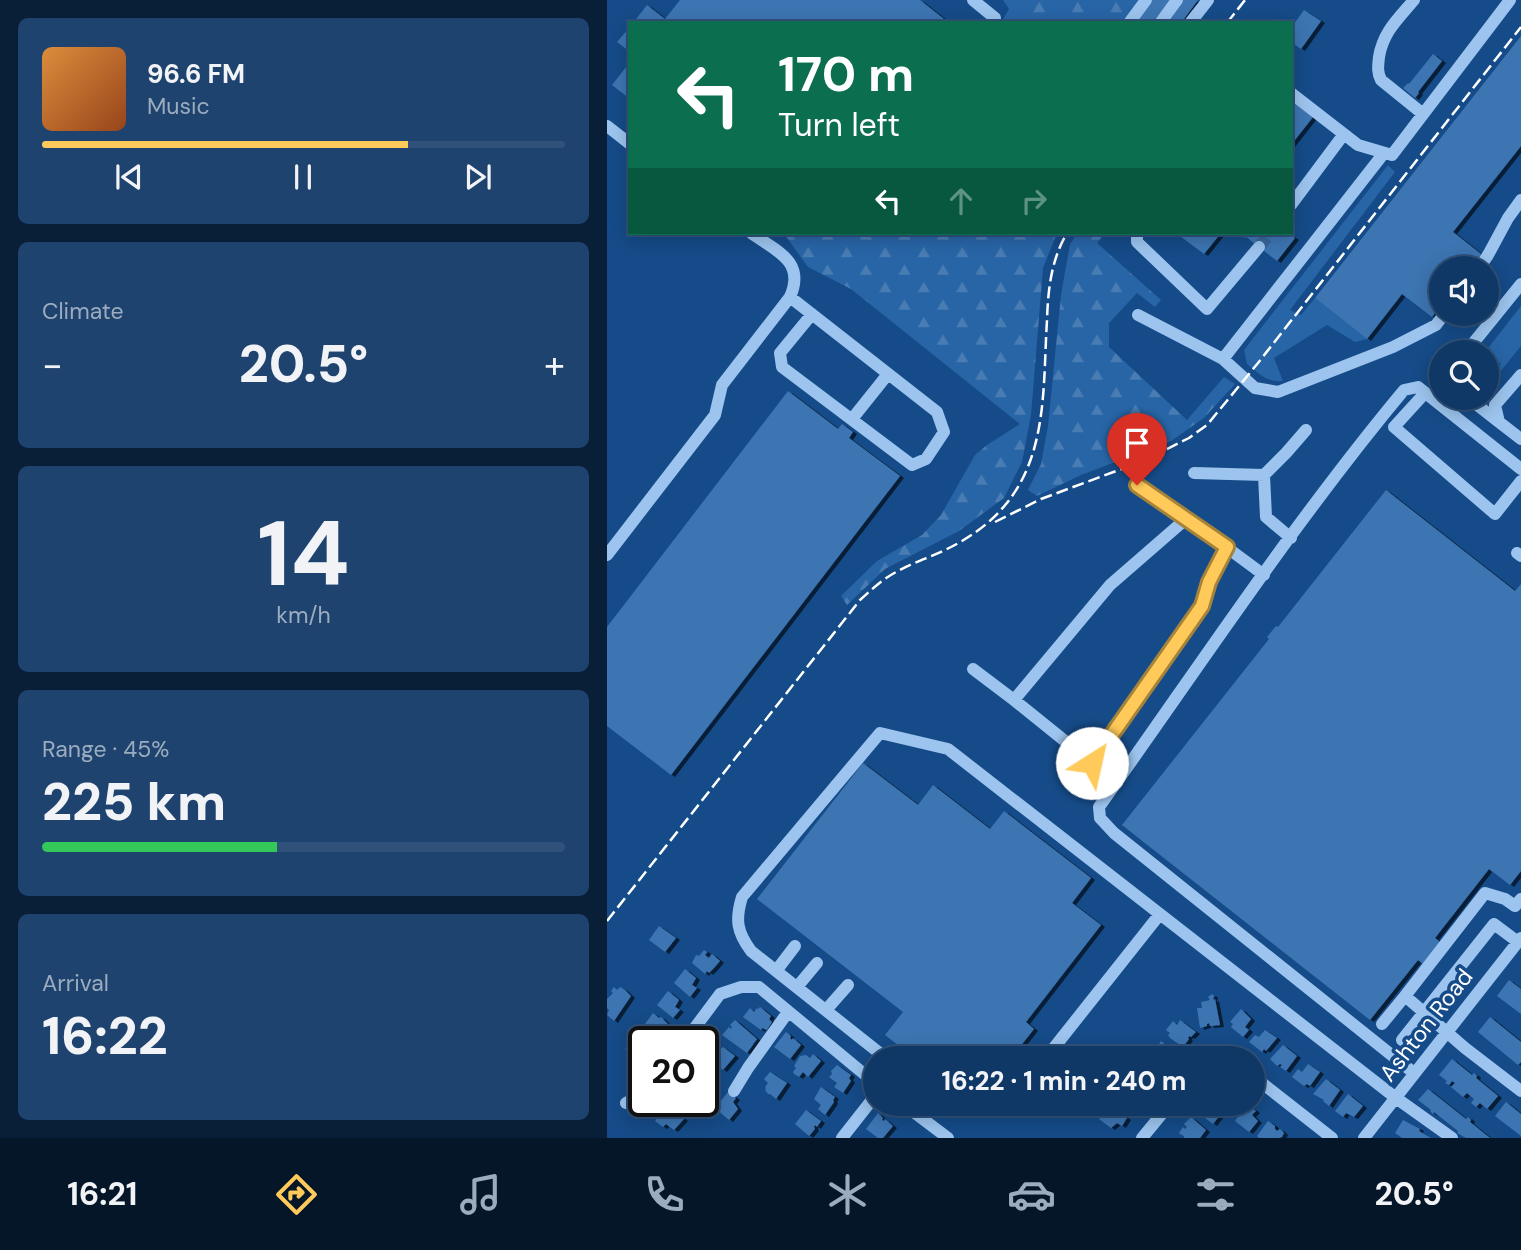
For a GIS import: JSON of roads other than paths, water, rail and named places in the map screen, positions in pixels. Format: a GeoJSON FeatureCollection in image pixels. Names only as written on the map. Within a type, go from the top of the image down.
{"type":"FeatureCollection","features":[{"type":"Feature","properties":{"kind":"street"},"geometry":{"type":"LineString","coordinates":[[973,0],[995,18]]}},
{"type":"Feature","properties":{"kind":"street"},"geometry":{"type":"LineString","coordinates":[[1130,21],[1146,0]]}},
{"type":"Feature","properties":{"kind":"street"},"geometry":{"type":"LineString","coordinates":[[1161,21],[1177,0]]}},
{"type":"Feature","properties":{"kind":"street"},"geometry":{"type":"LineString","coordinates":[[1192,21],[1208,0]]}},
{"type":"Feature","properties":{"kind":"street"},"geometry":{"type":"LineString","coordinates":[[1414,0],[1386,33],[1380,49],[1378,73],[1381,80],[1423,114]]}},
{"type":"Feature","properties":{"kind":"street"},"geometry":{"type":"LineString","coordinates":[[1293,95],[1358,145],[1392,155],[1510,0]]}},
{"type":"Feature","properties":{"kind":"street"},"geometry":{"type":"LineString","coordinates":[[607,127],[628,143]]}},
{"type":"Feature","properties":{"kind":"street"},"geometry":{"type":"LineString","coordinates":[[1293,202],[1344,134]]}},
{"type":"Feature","properties":{"kind":"street"},"geometry":{"type":"LineString","coordinates":[[1223,359],[1384,153]]}},
{"type":"Feature","properties":{"kind":"street"},"geometry":{"type":"LineString","coordinates":[[1487,256],[1521,200]]}},
{"type":"Feature","properties":{"kind":"street"},"geometry":{"type":"LineString","coordinates":[[607,555],[715,415],[722,385],[790,297],[795,279],[792,265],[754,235]]}},
{"type":"Feature","properties":{"kind":"street"},"geometry":{"type":"LineString","coordinates":[[1137,235],[1137,242],[1207,309],[1259,247]]}},
{"type":"Feature","properties":{"kind":"street"},"geometry":{"type":"LineString","coordinates":[[1476,340],[1521,284]]}},
{"type":"Feature","properties":{"kind":"street"},"geometry":{"type":"LineString","coordinates":[[790,297],[812,314],[888,374],[937,412],[944,432],[926,459],[912,465],[782,367],[780,353],[812,314]]}},
{"type":"Feature","properties":{"kind":"street"},"geometry":{"type":"LineString","coordinates":[[1138,315],[1223,359],[1255,388],[1278,392],[1393,348],[1434,326]]}},
{"type":"Feature","properties":{"kind":"street"},"geometry":{"type":"LineString","coordinates":[[852,419],[888,374]]}},
{"type":"Feature","properties":{"kind":"street"},"geometry":{"type":"LineString","coordinates":[[1499,422],[1495,405],[1521,375]]}},
{"type":"Feature","properties":{"kind":"street"},"geometry":{"type":"LineString","coordinates":[[1414,1073],[1114,832],[1100,818],[1099,807],[1362,440],[1404,390],[1418,387],[1521,469]]}},
{"type":"Feature","properties":{"kind":"street"},"geometry":{"type":"LineString","coordinates":[[1425,393],[1394,427],[1495,513],[1521,481]]}},
{"type":"Feature","properties":{"kind":"street"},"geometry":{"type":"LineString","coordinates":[[1484,410],[1521,439]]}},
{"type":"Feature","properties":{"kind":"street"},"geometry":{"type":"LineString","coordinates":[[1194,473],[1264,475],[1306,430]]}},
{"type":"Feature","properties":{"kind":"street"},"geometry":{"type":"LineString","coordinates":[[1264,475],[1266,517],[1291,538]]}},
{"type":"Feature","properties":{"kind":"street"},"geometry":{"type":"LineString","coordinates":[[1137,485],[1264,575]]}},
{"type":"Feature","properties":{"kind":"street"},"geometry":{"type":"LineString","coordinates":[[1014,700],[1110,585],[1187,518]]}},
{"type":"Feature","properties":{"kind":"street"},"geometry":{"type":"LineString","coordinates":[[1092,763],[1202,606],[1209,582],[1227,547]]}},
{"type":"Feature","properties":{"kind":"street"},"geometry":{"type":"LineString","coordinates":[[973,669],[1117,783]]}},
{"type":"Feature","properties":{"kind":"street"},"geometry":{"type":"LineString","coordinates":[[871,1046],[751,951],[742,939],[738,911],[742,897],[880,733],[948,748],[1396,1098],[1452,1138]]}},
{"type":"Feature","properties":{"kind":"street"},"geometry":{"type":"LineString","coordinates":[[1382,1024],[1485,893],[1519,905]]}},
{"type":"Feature","properties":{"kind":"street"},"geometry":{"type":"LineString","coordinates":[[1474,908],[1517,948]]}},
{"type":"Feature","properties":{"kind":"street"},"geometry":{"type":"LineString","coordinates":[[1055,1046],[1161,914]]}},
{"type":"Feature","properties":{"kind":"street"},"geometry":{"type":"LineString","coordinates":[[1402,1040],[1494,924]]}},
{"type":"Feature","properties":{"kind":"street"},"geometry":{"type":"LineString","coordinates":[[776,971],[795,946]]}},
{"type":"Feature","properties":{"kind":"street"},"geometry":{"type":"LineString","coordinates":[[1444,947],[1463,963]]}},
{"type":"Feature","properties":{"kind":"street","name":"Ashton Road"},"geometry":{"type":"LineString","coordinates":[[1364,1138],[1517,948]]}},
{"type":"Feature","properties":{"kind":"street"},"geometry":{"type":"LineString","coordinates":[[797,987],[817,963]]}},
{"type":"Feature","properties":{"kind":"street"},"geometry":{"type":"LineString","coordinates":[[826,1010],[848,985]]}},
{"type":"Feature","properties":{"kind":"street"},"geometry":{"type":"LineString","coordinates":[[696,1026],[720,995],[741,987],[759,987],[863,1073]]}},
{"type":"Feature","properties":{"kind":"street"},"geometry":{"type":"LineString","coordinates":[[1405,996],[1521,1091]]}},
{"type":"Feature","properties":{"kind":"street"},"geometry":{"type":"LineString","coordinates":[[734,1091],[788,1012]]}},
{"type":"Feature","properties":{"kind":"street"},"geometry":{"type":"LineString","coordinates":[[1265,1085],[1332,1138]]}},
{"type":"Feature","properties":{"kind":"street"},"geometry":{"type":"LineString","coordinates":[[841,1138],[863,1111]]}},
{"type":"Feature","properties":{"kind":"street"},"geometry":{"type":"LineString","coordinates":[[919,1116],[948,1138]]}},
{"type":"Feature","properties":{"kind":"street"},"geometry":{"type":"LineString","coordinates":[[1142,1138],[1160,1116]]}},
{"type":"Feature","properties":{"kind":"tunnel"},"geometry":{"type":"LineString","coordinates":[[1259,247],[1268,235]]}},
{"type":"Feature","properties":{"kind":"railway"},"geometry":{"type":"LineString","coordinates":[[1229,21],[1245,0]]}},
{"type":"Feature","properties":{"kind":"railway"},"geometry":{"type":"LineString","coordinates":[[995,522],[1041,499],[1143,461],[1189,438],[1207,425],[1521,27]]}},
{"type":"Feature","properties":{"kind":"railway"},"geometry":{"type":"LineString","coordinates":[[607,921],[860,600],[893,574],[955,545],[979,530],[1000,511],[1020,484],[1030,463],[1041,416],[1050,286],[1057,254],[1066,235]]}}]}
